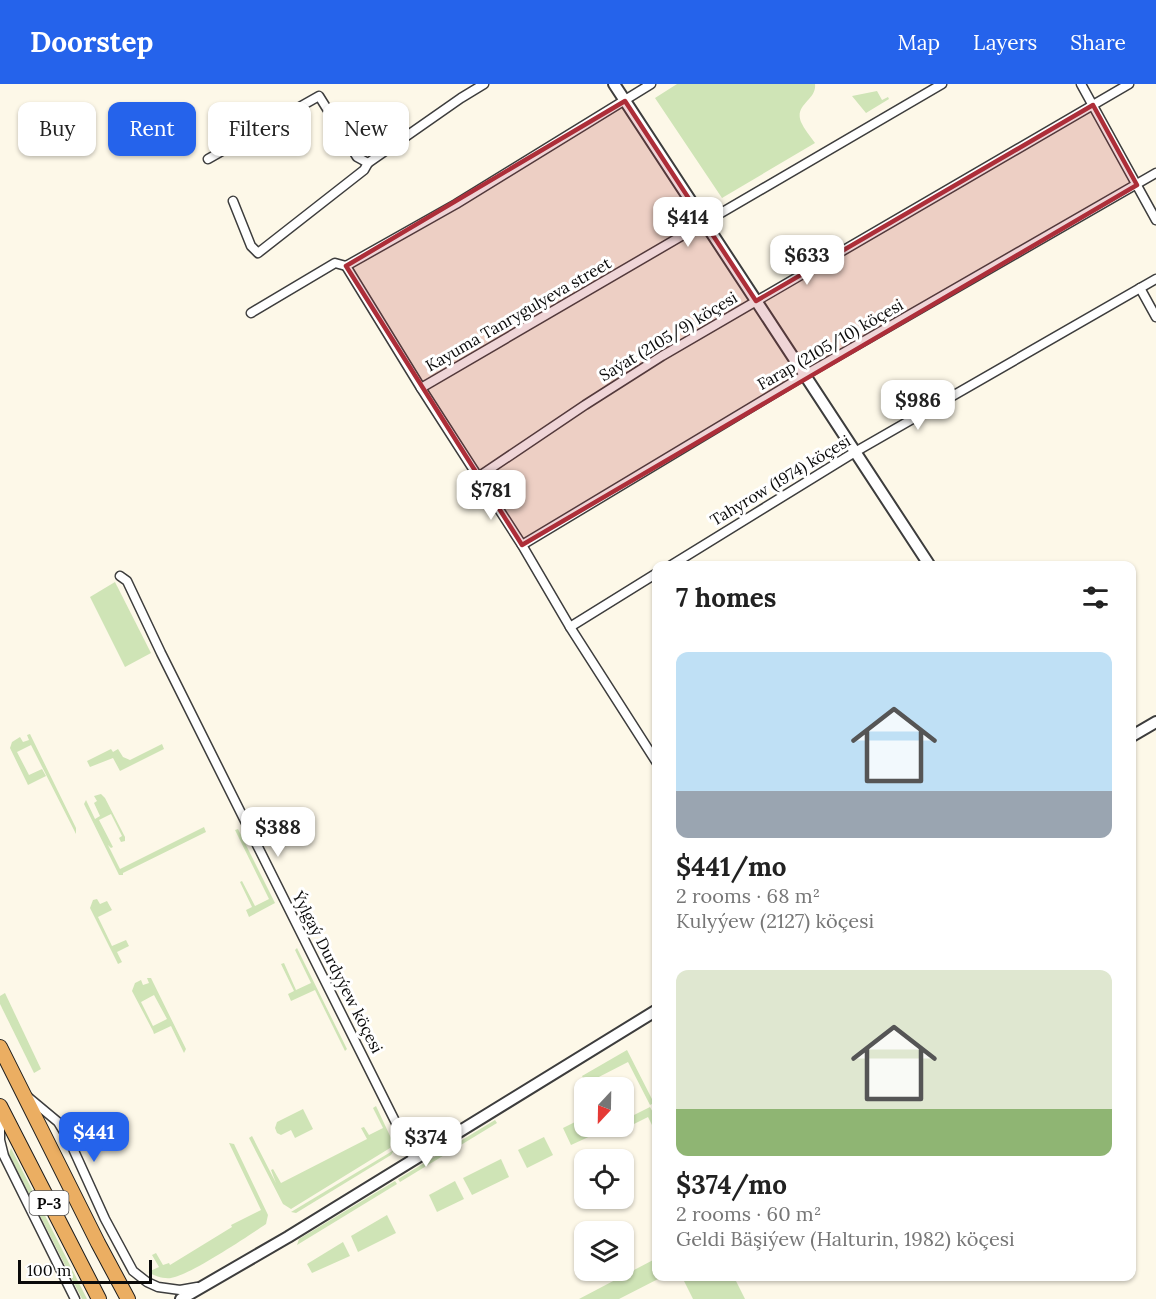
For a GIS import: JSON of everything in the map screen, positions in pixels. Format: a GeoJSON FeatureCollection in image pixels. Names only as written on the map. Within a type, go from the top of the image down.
{"type":"FeatureCollection","features":[{"type":"Feature","properties":{"kind":"highway","name":"P-3"},"geometry":{"type":"LineString","coordinates":[[0,1047],[98,1244],[128,1299]]}},
{"type":"Feature","properties":{"kind":"highway","name":"P-3"},"geometry":{"type":"LineString","coordinates":[[0,1106],[99,1299]]}},
{"type":"Feature","properties":{"kind":"street"},"geometry":{"type":"LineString","coordinates":[[232,201],[251,246],[258,253],[364,170],[368,163],[484,84]]}},
{"type":"Feature","properties":{"kind":"street"},"geometry":{"type":"LineString","coordinates":[[614,84],[927,561]]}},
{"type":"Feature","properties":{"kind":"street"},"geometry":{"type":"LineString","coordinates":[[346,266],[456,204],[651,84]]}},
{"type":"Feature","properties":{"kind":"street","name":"Kayuma Tanrygulyeva street"},"geometry":{"type":"LineString","coordinates":[[421,388],[942,84]]}},
{"type":"Feature","properties":{"kind":"street"},"geometry":{"type":"LineString","coordinates":[[1081,84],[1156,220]]}},
{"type":"Feature","properties":{"kind":"street","name":"Saýat (2105/9) köçesi"},"geometry":{"type":"LineString","coordinates":[[477,477],[585,405],[756,301],[1129,84]]}},
{"type":"Feature","properties":{"kind":"street"},"geometry":{"type":"LineString","coordinates":[[208,159],[320,96],[357,157],[368,163]]}},
{"type":"Feature","properties":{"kind":"street","name":"Farap (2105/10) köçesi"},"geometry":{"type":"LineString","coordinates":[[522,545],[806,375],[1156,173]]}},
{"type":"Feature","properties":{"kind":"street"},"geometry":{"type":"LineString","coordinates":[[251,313],[335,263],[346,266],[652,755]]}},
{"type":"Feature","properties":{"kind":"street","name":"Tahyrow (1974) köçesi"},"geometry":{"type":"LineString","coordinates":[[677,561],[855,452],[1156,279]]}},
{"type":"Feature","properties":{"kind":"street"},"geometry":{"type":"LineString","coordinates":[[1140,288],[1156,317]]}},
{"type":"Feature","properties":{"kind":"street","name":"Ýylgaý Durdyýew köçesi"},"geometry":{"type":"LineString","coordinates":[[120,576],[127,581],[414,1159]]}},
{"type":"Feature","properties":{"kind":"street"},"geometry":{"type":"LineString","coordinates":[[570,627],[652,576]]}},
{"type":"Feature","properties":{"kind":"street"},"geometry":{"type":"LineString","coordinates":[[1136,734],[1156,722]]}},
{"type":"Feature","properties":{"kind":"street"},"geometry":{"type":"LineString","coordinates":[[181,1299],[206,1286],[652,1013]]}},
{"type":"Feature","properties":{"kind":"street"},"geometry":{"type":"LineString","coordinates":[[22,1091],[58,1122],[70,1142],[105,1219],[134,1271],[147,1282],[158,1287],[180,1290],[206,1286]]}},
{"type":"Feature","properties":{"kind":"street"},"geometry":{"type":"LineString","coordinates":[[0,1124],[0,1140],[4,1156],[75,1299]]}},
{"type":"Feature","properties":{"kind":"street"},"geometry":{"type":"LineString","coordinates":[[98,1244],[105,1219]]}},
{"type":"Feature","properties":{"kind":"street"},"geometry":{"type":"LineString","coordinates":[[193,1299],[206,1286]]}},
{"type":"Feature","properties":{"kind":"highlighted area"},"geometry":{"type":"Polygon","coordinates":[[[625,101],[756,301],[1093,105],[1137,185],[522,545],[346,266],[625,101]]]}},
{"type":"Feature","properties":{"kind":"green space"},"geometry":{"type":"Polygon","coordinates":[[[677,84],[815,84],[813,94],[803,106],[800,116],[802,125],[815,143],[722,198],[655,98],[677,84]]]}},
{"type":"Feature","properties":{"kind":"green space"},"geometry":{"type":"Polygon","coordinates":[[[877,91],[882,100],[888,97],[889,99],[866,113],[852,96],[877,91]]]}},
{"type":"Feature","properties":{"kind":"green space"},"geometry":{"type":"Polygon","coordinates":[[[115,582],[151,653],[125,667],[90,597],[115,582]]]}},
{"type":"Feature","properties":{"kind":"green space"},"geometry":{"type":"Polygon","coordinates":[[[30,734],[76,828],[76,834],[31,745],[17,752],[29,775],[42,769],[46,776],[28,785],[10,748],[12,742],[20,737],[23,742],[29,740],[27,735],[30,734]]]}},
{"type":"Feature","properties":{"kind":"green space"},"geometry":{"type":"Polygon","coordinates":[[[162,744],[164,749],[120,771],[113,758],[90,767],[87,761],[111,749],[113,752],[118,749],[123,757],[130,760],[162,744]]]}},
{"type":"Feature","properties":{"kind":"green space"},"geometry":{"type":"Polygon","coordinates":[[[101,794],[125,837],[125,841],[121,842],[119,838],[122,836],[111,814],[99,820],[113,847],[108,845],[120,869],[204,827],[206,832],[119,875],[84,804],[86,800],[95,819],[100,816],[94,803],[97,801],[94,796],[101,794]]]}},
{"type":"Feature","properties":{"kind":"green space"},"geometry":{"type":"Polygon","coordinates":[[[238,829],[275,903],[249,917],[246,910],[252,907],[240,882],[242,881],[255,906],[269,899],[235,830],[238,829]]]}},
{"type":"Feature","properties":{"kind":"green space"},"geometry":{"type":"Polygon","coordinates":[[[97,899],[100,904],[107,901],[112,910],[98,917],[112,946],[126,940],[129,946],[117,952],[122,962],[118,964],[90,908],[93,900],[97,899]]]}},
{"type":"Feature","properties":{"kind":"green space"},"geometry":{"type":"Polygon","coordinates":[[[297,948],[347,1049],[345,1051],[315,990],[291,1001],[288,994],[294,991],[281,964],[284,963],[296,990],[311,983],[295,950],[297,948]]]}},
{"type":"Feature","properties":{"kind":"green space"},"geometry":{"type":"Polygon","coordinates":[[[147,978],[151,978],[186,1049],[184,1053],[171,1026],[154,1034],[132,991],[135,983],[141,980],[143,985],[149,983],[147,978]],[[154,995],[141,1002],[153,1026],[167,1019],[154,995]]]}},
{"type":"Feature","properties":{"kind":"green space"},"geometry":{"type":"Polygon","coordinates":[[[5,993],[41,1069],[34,1073],[0,1004],[0,996],[5,993]]]}},
{"type":"Feature","properties":{"kind":"green space"},"geometry":{"type":"Polygon","coordinates":[[[627,1050],[652,1099],[652,1104],[650,1105],[628,1062],[599,1077],[583,1077],[627,1050]]]}},
{"type":"Feature","properties":{"kind":"green space"},"geometry":{"type":"Polygon","coordinates":[[[376,1106],[391,1138],[390,1148],[291,1209],[283,1204],[249,1138],[252,1136],[276,1183],[271,1170],[273,1169],[281,1183],[367,1139],[361,1128],[364,1127],[369,1135],[383,1128],[373,1108],[376,1106]]]}},
{"type":"Feature","properties":{"kind":"green space"},"geometry":{"type":"Polygon","coordinates":[[[650,1107],[652,1125],[648,1117],[634,1124],[634,1115],[650,1107]]]}},
{"type":"Feature","properties":{"kind":"green space"},"geometry":{"type":"Polygon","coordinates":[[[303,1109],[313,1129],[295,1138],[291,1130],[281,1135],[277,1133],[275,1128],[277,1122],[303,1109]]]}},
{"type":"Feature","properties":{"kind":"green space"},"geometry":{"type":"Polygon","coordinates":[[[495,1120],[497,1123],[400,1182],[398,1179],[495,1120]]]}},
{"type":"Feature","properties":{"kind":"green space"},"geometry":{"type":"Polygon","coordinates":[[[574,1122],[574,1137],[588,1137],[571,1145],[563,1128],[574,1122]]]}},
{"type":"Feature","properties":{"kind":"green space"},"geometry":{"type":"Polygon","coordinates":[[[544,1137],[553,1155],[527,1168],[518,1150],[544,1137]]]}},
{"type":"Feature","properties":{"kind":"green space"},"geometry":{"type":"Polygon","coordinates":[[[229,1143],[234,1144],[268,1215],[266,1224],[219,1254],[180,1275],[165,1278],[148,1272],[159,1267],[152,1255],[156,1253],[163,1265],[169,1263],[170,1265],[232,1227],[231,1225],[261,1210],[229,1143]]]}},
{"type":"Feature","properties":{"kind":"green space"},"geometry":{"type":"Polygon","coordinates":[[[11,1148],[87,1299],[82,1299],[9,1154],[11,1148]]]}},
{"type":"Feature","properties":{"kind":"green space"},"geometry":{"type":"Polygon","coordinates":[[[394,1150],[391,1155],[296,1213],[291,1212],[394,1150]]]}},
{"type":"Feature","properties":{"kind":"green space"},"geometry":{"type":"Polygon","coordinates":[[[501,1159],[509,1177],[472,1195],[463,1178],[501,1159]]]}},
{"type":"Feature","properties":{"kind":"green space"},"geometry":{"type":"Polygon","coordinates":[[[395,1181],[397,1184],[297,1245],[299,1239],[395,1181]]]}},
{"type":"Feature","properties":{"kind":"green space"},"geometry":{"type":"Polygon","coordinates":[[[455,1181],[464,1199],[437,1212],[429,1195],[455,1181]]]}},
{"type":"Feature","properties":{"kind":"green space"},"geometry":{"type":"Polygon","coordinates":[[[387,1215],[396,1233],[358,1252],[351,1236],[387,1215]]]}},
{"type":"Feature","properties":{"kind":"green space"},"geometry":{"type":"Polygon","coordinates":[[[343,1242],[350,1256],[312,1273],[307,1264],[343,1242]]]}},
{"type":"Feature","properties":{"kind":"green space"},"geometry":{"type":"Polygon","coordinates":[[[652,1261],[652,1281],[654,1281],[619,1299],[579,1299],[613,1281],[634,1281],[634,1270],[652,1261]]]}},
{"type":"Feature","properties":{"kind":"green space"},"geometry":{"type":"Polygon","coordinates":[[[684,1281],[736,1281],[745,1299],[693,1299],[684,1281]]]}}]}
